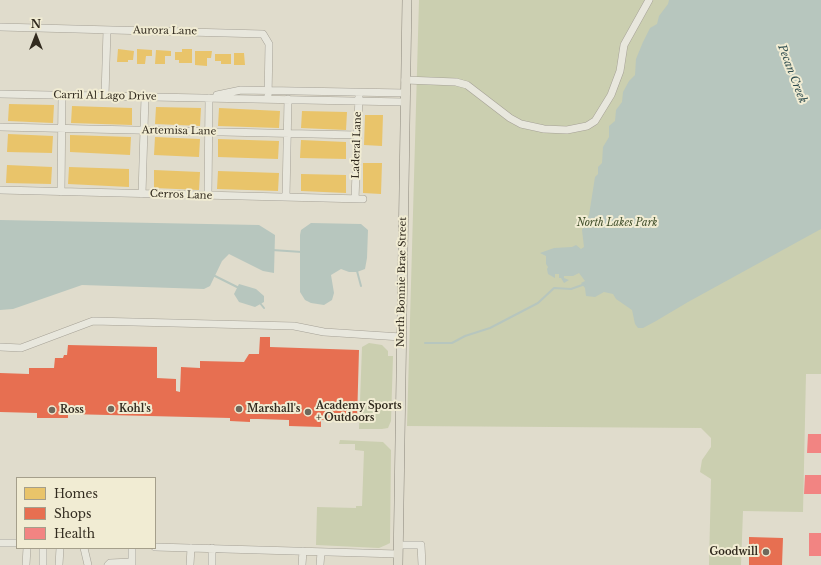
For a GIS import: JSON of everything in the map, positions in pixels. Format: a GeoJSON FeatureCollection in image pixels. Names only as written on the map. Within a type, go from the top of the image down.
{"type":"FeatureCollection","features":[{"type":"Feature","properties":{"kind":"main road","name":"North Bonnie Brae Street"},"geometry":{"type":"LineString","coordinates":[[398,565],[407,0]]}},
{"type":"Feature","properties":{"kind":"street"},"geometry":{"type":"LineString","coordinates":[[405,80],[448,81],[467,85],[510,118],[522,124],[544,129],[567,130],[587,126],[595,121],[611,95],[620,71],[624,45],[649,0]]}},
{"type":"Feature","properties":{"kind":"street","name":"Aurora Lane"},"geometry":{"type":"LineString","coordinates":[[0,27],[262,34],[266,36],[269,44],[268,99]]}},
{"type":"Feature","properties":{"kind":"street"},"geometry":{"type":"LineString","coordinates":[[105,96],[107,30]]}},
{"type":"Feature","properties":{"kind":"street","name":"Carril Al Lago Drive"},"geometry":{"type":"LineString","coordinates":[[209,98],[241,90],[359,92],[405,98]]}},
{"type":"Feature","properties":{"kind":"street","name":"Laderal Lane"},"geometry":{"type":"LineString","coordinates":[[359,92],[357,135],[359,199]]}},
{"type":"Feature","properties":{"kind":"street","name":"Carril Al Lago Drive"},"geometry":{"type":"LineString","coordinates":[[0,94],[359,100],[405,98]]}},
{"type":"Feature","properties":{"kind":"street"},"geometry":{"type":"LineString","coordinates":[[61,192],[62,95]]}},
{"type":"Feature","properties":{"kind":"street"},"geometry":{"type":"LineString","coordinates":[[142,194],[144,96]]}},
{"type":"Feature","properties":{"kind":"street"},"geometry":{"type":"LineString","coordinates":[[208,195],[209,98]]}},
{"type":"Feature","properties":{"kind":"street"},"geometry":{"type":"LineString","coordinates":[[286,197],[288,99]]}},
{"type":"Feature","properties":{"kind":"street","name":"Artemisa Lane"},"geometry":{"type":"LineString","coordinates":[[0,127],[357,135]]}},
{"type":"Feature","properties":{"kind":"street","name":"Cerros Lane"},"geometry":{"type":"LineString","coordinates":[[0,190],[359,199]]}},
{"type":"Feature","properties":{"kind":"street"},"geometry":{"type":"LineString","coordinates":[[0,347],[21,348],[93,321],[294,326],[324,332],[401,337]]}},
{"type":"Feature","properties":{"kind":"street"},"geometry":{"type":"LineString","coordinates":[[0,542],[16,543]]}},
{"type":"Feature","properties":{"kind":"street"},"geometry":{"type":"LineString","coordinates":[[156,547],[321,552],[398,550],[421,545],[422,565]]}},
{"type":"Feature","properties":{"kind":"street"},"geometry":{"type":"LineString","coordinates":[[190,565],[191,548]]}},
{"type":"Feature","properties":{"kind":"street"},"geometry":{"type":"LineString","coordinates":[[212,548],[212,565]]}},
{"type":"Feature","properties":{"kind":"street"},"geometry":{"type":"LineString","coordinates":[[26,565],[27,549]]}},
{"type":"Feature","properties":{"kind":"street"},"geometry":{"type":"LineString","coordinates":[[43,549],[43,565]]}},
{"type":"Feature","properties":{"kind":"street"},"geometry":{"type":"LineString","coordinates":[[60,549],[60,565]]}},
{"type":"Feature","properties":{"kind":"street"},"geometry":{"type":"LineString","coordinates":[[84,549],[88,565]]}},
{"type":"Feature","properties":{"kind":"street"},"geometry":{"type":"LineString","coordinates":[[108,565],[110,562],[132,563],[132,549]]}},
{"type":"Feature","properties":{"kind":"street"},"geometry":{"type":"LineString","coordinates":[[302,565],[303,551]]}},
{"type":"Feature","properties":{"kind":"street"},"geometry":{"type":"LineString","coordinates":[[320,565],[321,552]]}},
{"type":"Feature","properties":{"kind":"green space","name":"North Lakes Park"},"geometry":{"type":"Polygon","coordinates":[[[419,0],[821,0],[821,374],[806,374],[803,512],[743,511],[741,565],[709,565],[711,479],[700,472],[702,460],[711,447],[711,438],[701,428],[407,426],[419,0]]]}},
{"type":"Feature","properties":{"kind":"green space"},"geometry":{"type":"Polygon","coordinates":[[[369,343],[382,345],[388,351],[388,356],[393,356],[391,421],[388,428],[359,429],[362,347],[369,343]]]}},
{"type":"Feature","properties":{"kind":"green space"},"geometry":{"type":"Polygon","coordinates":[[[340,440],[383,442],[391,450],[390,543],[379,548],[316,545],[317,507],[356,508],[356,506],[362,506],[364,451],[355,450],[355,444],[339,444],[340,440]]]}},
{"type":"Feature","properties":{"kind":"water","name":"Pecan Creek"},"geometry":{"type":"Polygon","coordinates":[[[669,0],[821,0],[821,229],[656,321],[643,328],[638,328],[635,324],[632,310],[616,299],[613,294],[604,292],[595,297],[586,296],[585,288],[581,283],[585,281],[579,273],[573,276],[564,276],[564,278],[569,280],[564,283],[561,278],[559,278],[559,274],[555,274],[555,278],[548,274],[546,256],[540,253],[554,248],[572,247],[576,245],[581,249],[584,247],[582,230],[589,215],[595,177],[598,174],[598,167],[602,163],[603,147],[609,137],[609,126],[615,121],[616,110],[622,102],[623,92],[629,81],[635,75],[636,59],[643,42],[650,28],[657,24],[659,16],[668,4],[669,0]]]}},
{"type":"Feature","properties":{"kind":"water"},"geometry":{"type":"Polygon","coordinates":[[[0,220],[259,225],[275,235],[274,273],[263,271],[229,254],[222,261],[210,286],[204,289],[82,285],[13,309],[0,310],[0,220]]]}},
{"type":"Feature","properties":{"kind":"water"},"geometry":{"type":"Polygon","coordinates":[[[311,223],[361,224],[368,230],[365,269],[357,272],[349,272],[341,269],[331,275],[334,293],[332,300],[324,305],[311,303],[305,300],[300,292],[300,235],[301,230],[311,223]]]}},
{"type":"Feature","properties":{"kind":"water"},"geometry":{"type":"Polygon","coordinates":[[[239,284],[256,289],[264,296],[264,302],[255,307],[239,302],[234,294],[239,284]]]}},
{"type":"Feature","properties":{"kind":"building: Homes"},"geometry":{"type":"Polygon","coordinates":[[[118,49],[134,51],[133,60],[128,60],[128,62],[117,62],[118,49]]]}},
{"type":"Feature","properties":{"kind":"building: Homes"},"geometry":{"type":"Polygon","coordinates":[[[137,49],[152,50],[152,56],[146,56],[145,64],[137,64],[137,49]]]}},
{"type":"Feature","properties":{"kind":"building: Homes"},"geometry":{"type":"Polygon","coordinates":[[[182,49],[192,49],[192,63],[179,63],[179,60],[175,60],[175,52],[182,52],[182,49]]]}},
{"type":"Feature","properties":{"kind":"building: Homes"},"geometry":{"type":"Polygon","coordinates":[[[156,50],[171,51],[171,56],[165,56],[165,64],[155,64],[156,50]]]}},
{"type":"Feature","properties":{"kind":"building: Homes"},"geometry":{"type":"Polygon","coordinates":[[[195,51],[212,51],[211,58],[207,58],[207,66],[195,65],[195,51]]]}},
{"type":"Feature","properties":{"kind":"building: Homes"},"geometry":{"type":"Polygon","coordinates":[[[234,53],[244,53],[245,65],[234,65],[234,53]]]}},
{"type":"Feature","properties":{"kind":"building: Homes"},"geometry":{"type":"Polygon","coordinates":[[[215,54],[231,54],[231,64],[221,64],[221,61],[215,61],[215,54]]]}},
{"type":"Feature","properties":{"kind":"building: Homes"},"geometry":{"type":"Polygon","coordinates":[[[9,104],[54,105],[53,123],[8,121],[9,104]]]}},
{"type":"Feature","properties":{"kind":"building: Homes"},"geometry":{"type":"Polygon","coordinates":[[[72,106],[132,108],[132,125],[71,123],[72,106]]]}},
{"type":"Feature","properties":{"kind":"building: Homes"},"geometry":{"type":"Polygon","coordinates":[[[156,107],[201,108],[200,126],[155,124],[156,107]]]}},
{"type":"Feature","properties":{"kind":"building: Homes"},"geometry":{"type":"Polygon","coordinates":[[[219,108],[280,111],[279,128],[218,126],[219,108]]]}},
{"type":"Feature","properties":{"kind":"building: Homes"},"geometry":{"type":"Polygon","coordinates":[[[302,111],[347,112],[346,130],[301,128],[302,111]]]}},
{"type":"Feature","properties":{"kind":"building: Homes"},"geometry":{"type":"Polygon","coordinates":[[[365,115],[383,115],[382,146],[364,145],[365,115]]]}},
{"type":"Feature","properties":{"kind":"building: Homes"},"geometry":{"type":"Polygon","coordinates":[[[8,134],[53,136],[52,153],[7,152],[8,134]]]}},
{"type":"Feature","properties":{"kind":"building: Homes"},"geometry":{"type":"Polygon","coordinates":[[[70,135],[131,137],[130,155],[70,152],[70,135]]]}},
{"type":"Feature","properties":{"kind":"building: Homes"},"geometry":{"type":"Polygon","coordinates":[[[155,137],[200,139],[199,157],[154,155],[155,137]]]}},
{"type":"Feature","properties":{"kind":"building: Homes"},"geometry":{"type":"Polygon","coordinates":[[[218,139],[279,141],[278,159],[218,157],[218,139]]]}},
{"type":"Feature","properties":{"kind":"building: Homes"},"geometry":{"type":"Polygon","coordinates":[[[301,140],[346,142],[346,159],[300,158],[301,140]]]}},
{"type":"Feature","properties":{"kind":"building: Homes"},"geometry":{"type":"Polygon","coordinates":[[[363,163],[382,163],[381,194],[363,193],[363,163]]]}},
{"type":"Feature","properties":{"kind":"building: Homes"},"geometry":{"type":"Polygon","coordinates":[[[7,165],[52,167],[51,184],[6,183],[7,165]]]}},
{"type":"Feature","properties":{"kind":"building: Homes"},"geometry":{"type":"Polygon","coordinates":[[[69,167],[129,169],[129,187],[68,184],[69,167]]]}},
{"type":"Feature","properties":{"kind":"building: Homes"},"geometry":{"type":"Polygon","coordinates":[[[154,170],[200,172],[199,190],[154,188],[154,170]]]}},
{"type":"Feature","properties":{"kind":"building: Homes"},"geometry":{"type":"Polygon","coordinates":[[[218,171],[279,173],[278,191],[217,189],[218,171]]]}},
{"type":"Feature","properties":{"kind":"building: Homes"},"geometry":{"type":"Polygon","coordinates":[[[301,174],[346,175],[346,193],[301,191],[301,174]]]}},
{"type":"Feature","properties":{"kind":"building: Shops"},"geometry":{"type":"Polygon","coordinates":[[[260,337],[270,337],[270,347],[359,350],[357,421],[321,420],[321,427],[289,426],[289,420],[250,419],[250,422],[230,421],[230,418],[68,414],[68,418],[37,418],[37,413],[0,412],[0,373],[29,374],[29,368],[54,368],[55,358],[63,358],[64,355],[67,355],[68,345],[157,347],[157,378],[176,379],[176,391],[180,392],[181,367],[200,368],[200,361],[244,362],[249,354],[259,354],[260,337]]]}},
{"type":"Feature","properties":{"kind":"building: Shops","name":"Goodwill"},"geometry":{"type":"Polygon","coordinates":[[[749,537],[783,538],[782,565],[749,565],[749,537]]]}},
{"type":"Feature","properties":{"kind":"building: Health"},"geometry":{"type":"Polygon","coordinates":[[[808,434],[821,434],[821,453],[807,453],[808,434]]]}},
{"type":"Feature","properties":{"kind":"building: Health"},"geometry":{"type":"Polygon","coordinates":[[[805,475],[821,475],[821,494],[804,494],[805,475]]]}},
{"type":"Feature","properties":{"kind":"building: Health"},"geometry":{"type":"Polygon","coordinates":[[[809,533],[821,533],[821,556],[809,556],[809,533]]]}},
{"type":"Feature","properties":{"kind":"waterway"},"geometry":{"type":"LineString","coordinates":[[272,250],[302,252]]}},
{"type":"Feature","properties":{"kind":"waterway"},"geometry":{"type":"LineString","coordinates":[[357,271],[361,286]]}},
{"type":"Feature","properties":{"kind":"waterway"},"geometry":{"type":"LineString","coordinates":[[213,275],[239,288]]}},
{"type":"Feature","properties":{"kind":"waterway"},"geometry":{"type":"LineString","coordinates":[[425,343],[452,343],[465,336],[490,328],[538,303],[554,288],[571,289],[585,284]]}},
{"type":"Feature","properties":{"kind":"waterway"},"geometry":{"type":"LineString","coordinates":[[260,303],[264,308]]}},
{"type":"Feature","properties":{"kind":"place","name":"Kohl's"},"geometry":{"type":"Point","coordinates":[111,409]}},
{"type":"Feature","properties":{"kind":"place","name":"Marshall's"},"geometry":{"type":"Point","coordinates":[239,409]}},
{"type":"Feature","properties":{"kind":"place","name":"Ross"},"geometry":{"type":"Point","coordinates":[52,410]}},
{"type":"Feature","properties":{"kind":"place","name":"Academy Sports + Outdoors"},"geometry":{"type":"Point","coordinates":[308,412]}},
{"type":"Feature","properties":{"kind":"place","name":"Goodwill"},"geometry":{"type":"Point","coordinates":[766,552]}}]}
